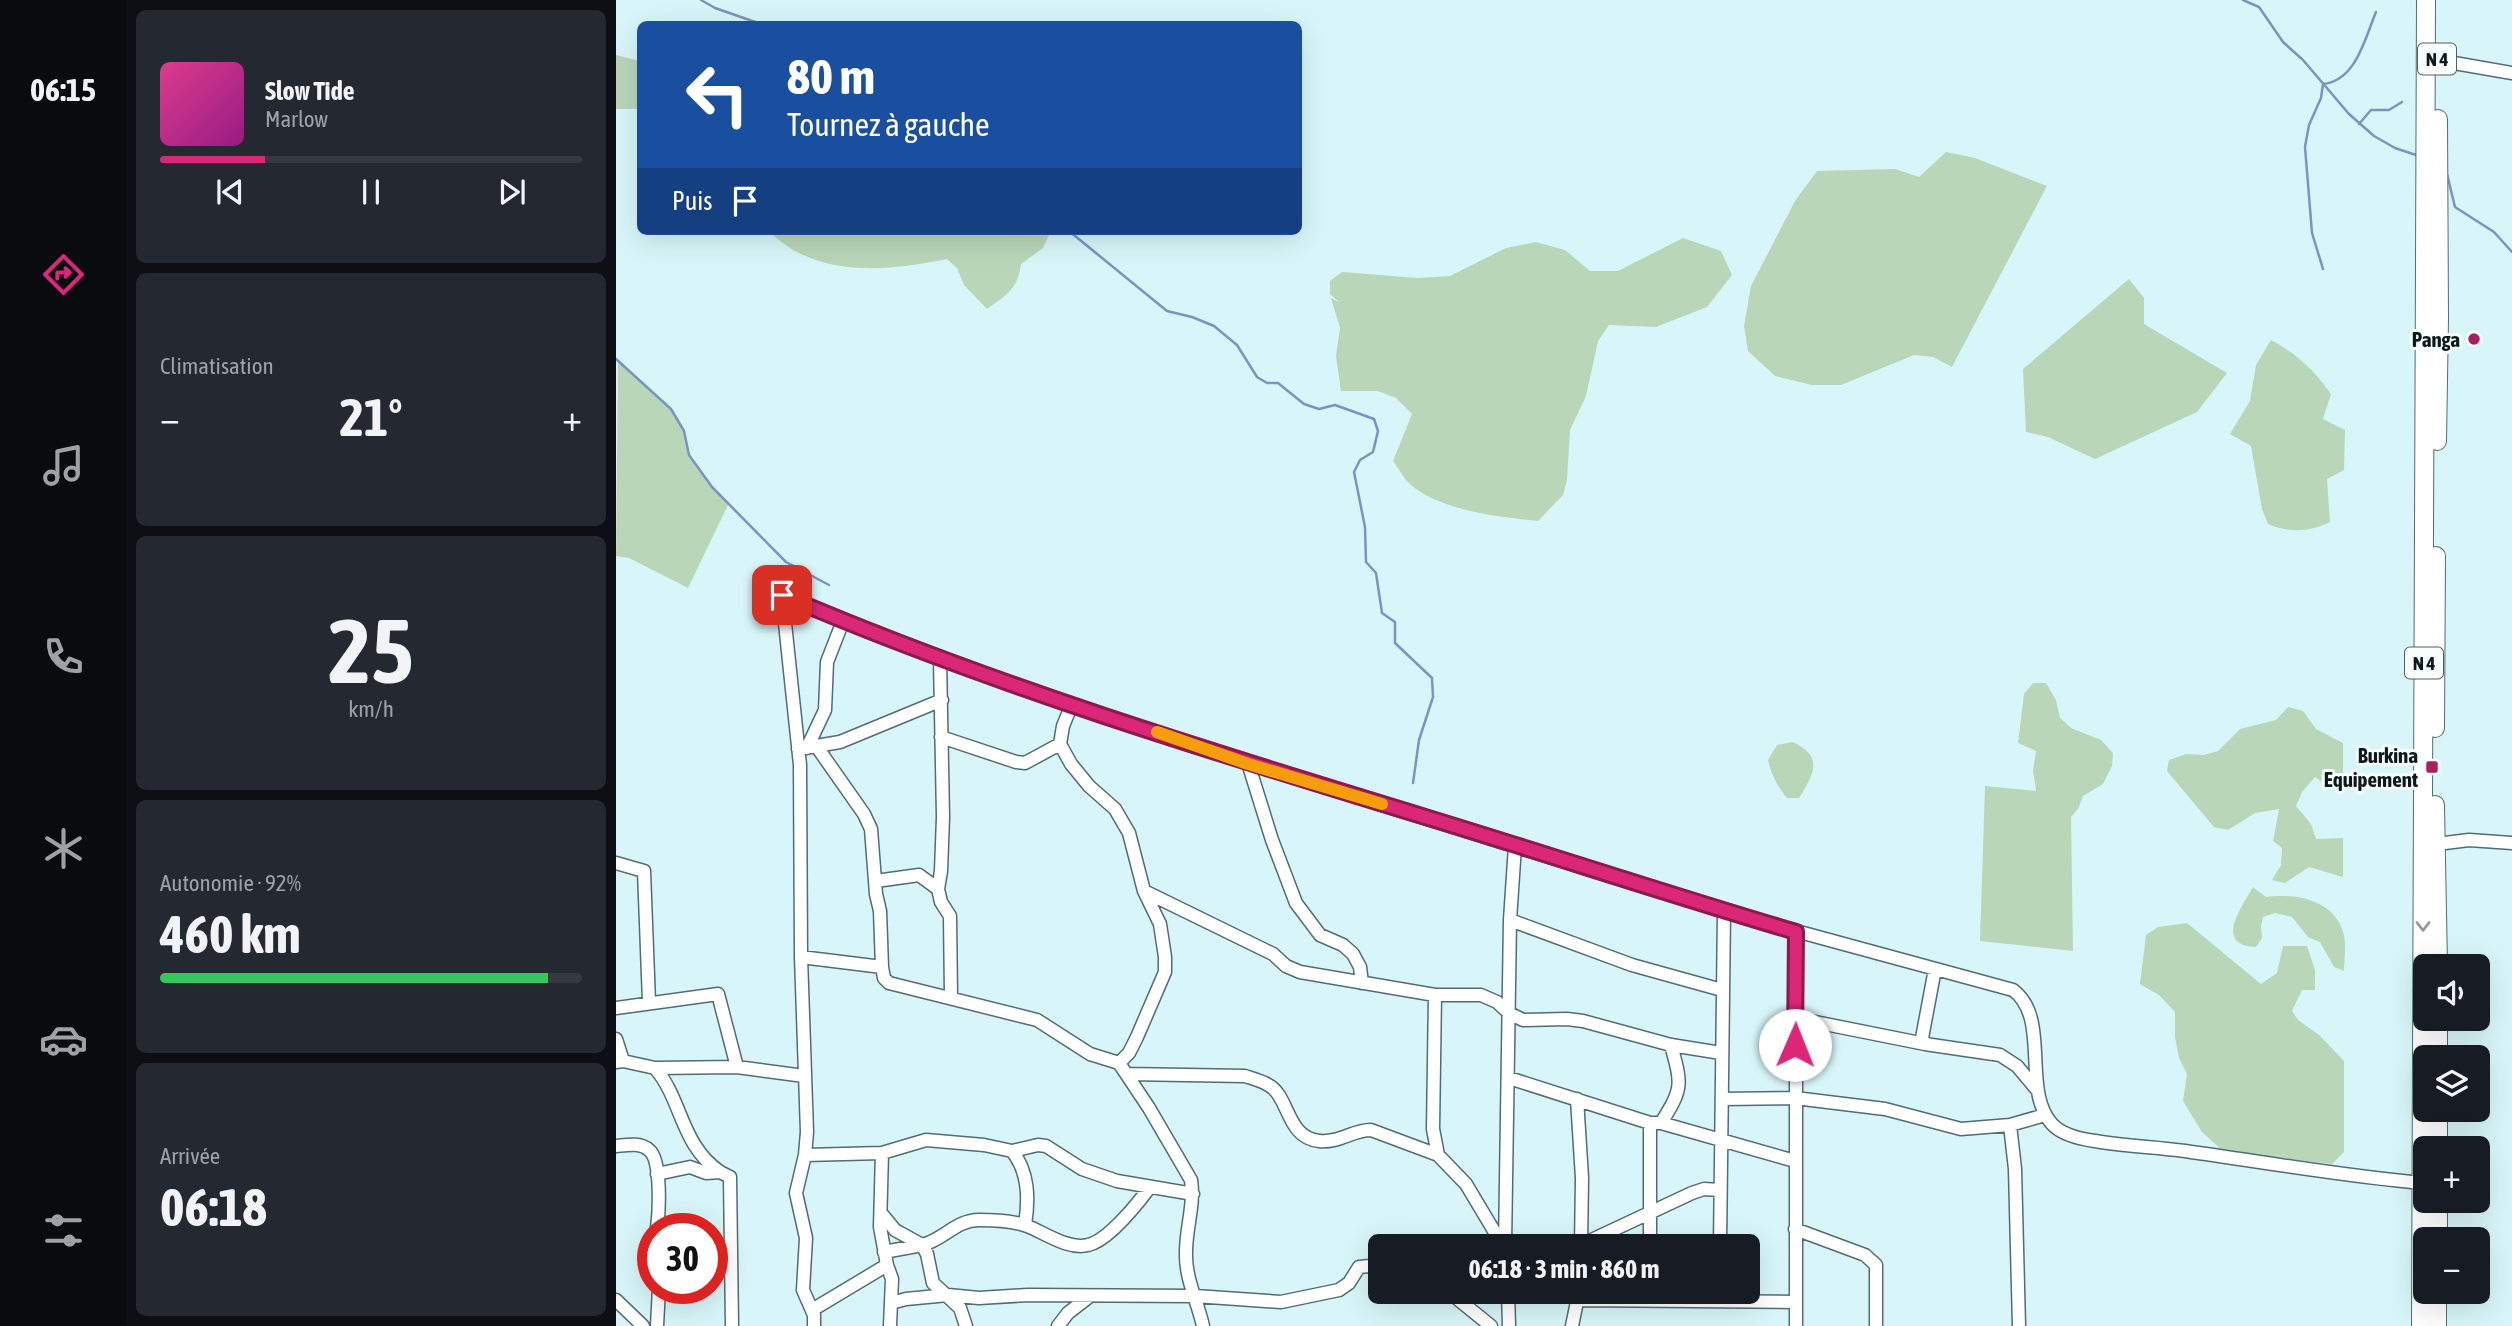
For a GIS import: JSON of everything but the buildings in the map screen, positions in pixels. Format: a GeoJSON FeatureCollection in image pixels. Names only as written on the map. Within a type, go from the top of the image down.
{"type":"FeatureCollection","features":[{"type":"Feature","properties":{"kind":"highway","name":"N 4"},"geometry":{"type":"LineString","coordinates":[[2423,1136],[2429,845],[2426,0]]}},
{"type":"Feature","properties":{"kind":"highway","name":"N 4"},"geometry":{"type":"LineString","coordinates":[[2437,954],[2429,845],[2436,697],[2438,0]]}},
{"type":"Feature","properties":{"kind":"highway","name":"N 4"},"geometry":{"type":"LineString","coordinates":[[2421,1326],[2422,1213]]}},
{"type":"Feature","properties":{"kind":"highway"},"geometry":{"type":"LineString","coordinates":[[2437,1304],[2437,1326]]}},
{"type":"Feature","properties":{"kind":"street"},"geometry":{"type":"LineString","coordinates":[[2437,60],[2512,73]]}},
{"type":"Feature","properties":{"kind":"street"},"geometry":{"type":"LineString","coordinates":[[814,1326],[812,1310],[803,1290],[806,1238],[796,1193],[805,1155],[801,957],[802,815],[807,748],[782,595],[940,659],[1248,764],[1724,911],[2013,990],[2023,999],[2034,1039],[2039,1091],[2045,1115],[2060,1132],[2096,1142],[2413,1182]]}},
{"type":"Feature","properties":{"kind":"street"},"geometry":{"type":"LineString","coordinates":[[807,748],[825,710],[827,662],[843,621]]}},
{"type":"Feature","properties":{"kind":"street"},"geometry":{"type":"LineString","coordinates":[[940,659],[943,817],[942,871],[938,889],[941,902],[950,916],[951,998]]}},
{"type":"Feature","properties":{"kind":"street"},"geometry":{"type":"LineString","coordinates":[[807,748],[840,741],[942,700]]}},
{"type":"Feature","properties":{"kind":"street"},"geometry":{"type":"LineString","coordinates":[[1072,704],[1063,726],[1060,744],[1071,764],[1089,786],[1115,809],[1124,825],[1136,854],[1144,891],[1160,923],[1165,957],[1165,972],[1123,1069]]}},
{"type":"Feature","properties":{"kind":"street"},"geometry":{"type":"LineString","coordinates":[[941,737],[1025,763],[1060,744]]}},
{"type":"Feature","properties":{"kind":"street"},"geometry":{"type":"LineString","coordinates":[[807,748],[869,822],[882,967],[884,978],[889,983],[1037,1020],[1090,1054],[1123,1069],[1226,1075],[1263,1081],[1278,1093],[1288,1117],[1300,1133],[1315,1141],[1345,1139],[1360,1130],[1371,1130],[1438,1155],[1466,1184],[1497,1234]]}},
{"type":"Feature","properties":{"kind":"street"},"geometry":{"type":"LineString","coordinates":[[1248,764],[1296,904],[1320,935],[1343,945],[1353,954],[1360,967],[1362,983]]}},
{"type":"Feature","properties":{"kind":"street"},"geometry":{"type":"LineString","coordinates":[[2429,845],[2469,840],[2512,843]]}},
{"type":"Feature","properties":{"kind":"street"},"geometry":{"type":"LineString","coordinates":[[1504,1234],[1510,920],[1515,846]]}},
{"type":"Feature","properties":{"kind":"street"},"geometry":{"type":"LineString","coordinates":[[616,863],[644,871],[649,1002]]}},
{"type":"Feature","properties":{"kind":"street"},"geometry":{"type":"LineString","coordinates":[[876,881],[919,875],[938,889]]}},
{"type":"Feature","properties":{"kind":"street"},"geometry":{"type":"LineString","coordinates":[[1144,891],[1273,954],[1293,970],[1326,978],[1434,995],[1481,995],[1497,1002],[1523,1020],[1583,1021],[1671,1045],[1721,1053]]}},
{"type":"Feature","properties":{"kind":"street"},"geometry":{"type":"LineString","coordinates":[[1720,1234],[1724,911]]}},
{"type":"Feature","properties":{"kind":"street"},"geometry":{"type":"LineString","coordinates":[[1510,920],[1632,965],[1722,990]]}},
{"type":"Feature","properties":{"kind":"street"},"geometry":{"type":"LineString","coordinates":[[1796,932],[1796,1326]]}},
{"type":"Feature","properties":{"kind":"street"},"geometry":{"type":"LineString","coordinates":[[801,957],[882,967]]}},
{"type":"Feature","properties":{"kind":"street"},"geometry":{"type":"LineString","coordinates":[[1924,1044],[1922,1038],[1935,969]]}},
{"type":"Feature","properties":{"kind":"street"},"geometry":{"type":"LineString","coordinates":[[616,1008],[718,994],[737,1068]]}},
{"type":"Feature","properties":{"kind":"street"},"geometry":{"type":"LineString","coordinates":[[1434,995],[1433,1129],[1438,1155]]}},
{"type":"Feature","properties":{"kind":"street"},"geometry":{"type":"LineString","coordinates":[[1795,1018],[1924,1044],[2000,1055],[2017,1066],[2039,1091]]}},
{"type":"Feature","properties":{"kind":"street"},"geometry":{"type":"LineString","coordinates":[[616,1039],[619,1062],[654,1068],[737,1068],[804,1076]]}},
{"type":"Feature","properties":{"kind":"street"},"geometry":{"type":"LineString","coordinates":[[1650,1234],[1656,1123],[1679,1094],[1681,1078],[1671,1045]]}},
{"type":"Feature","properties":{"kind":"street"},"geometry":{"type":"LineString","coordinates":[[654,1068],[666,1081],[682,1124],[700,1155],[720,1172]]}},
{"type":"Feature","properties":{"kind":"street"},"geometry":{"type":"LineString","coordinates":[[1123,1069],[1191,1180],[1193,1194],[1186,1256],[1203,1326]]}},
{"type":"Feature","properties":{"kind":"street"},"geometry":{"type":"LineString","coordinates":[[1509,1078],[1656,1123],[1794,1161]]}},
{"type":"Feature","properties":{"kind":"street"},"geometry":{"type":"LineString","coordinates":[[1723,1099],[1795,1098],[1902,1112],[1961,1129],[2010,1125],[2045,1115]]}},
{"type":"Feature","properties":{"kind":"street"},"geometry":{"type":"LineString","coordinates":[[1577,1099],[1582,1178],[1581,1234]]}},
{"type":"Feature","properties":{"kind":"street"},"geometry":{"type":"LineString","coordinates":[[2010,1125],[2015,1169],[2019,1326]]}},
{"type":"Feature","properties":{"kind":"street"},"geometry":{"type":"LineString","coordinates":[[805,1155],[882,1153],[933,1140],[984,1145],[1012,1152],[1038,1145],[1046,1146],[1082,1169],[1117,1181],[1193,1194]]}},
{"type":"Feature","properties":{"kind":"street"},"geometry":{"type":"LineString","coordinates":[[616,1146],[634,1145],[647,1148],[654,1154],[657,1213]]}},
{"type":"Feature","properties":{"kind":"street"},"geometry":{"type":"LineString","coordinates":[[1012,1152],[1023,1167],[1026,1177],[1025,1225]]}},
{"type":"Feature","properties":{"kind":"street"},"geometry":{"type":"LineString","coordinates":[[882,1153],[880,1227],[892,1279],[890,1326]]}},
{"type":"Feature","properties":{"kind":"street"},"geometry":{"type":"LineString","coordinates":[[657,1174],[690,1167],[706,1174],[727,1174],[732,1182],[732,1326]]}},
{"type":"Feature","properties":{"kind":"street"},"geometry":{"type":"LineString","coordinates":[[812,1310],[885,1258],[937,1240],[959,1224],[977,1220],[1025,1225],[1053,1238],[1085,1246],[1112,1229],[1150,1187]]}},
{"type":"Feature","properties":{"kind":"street"},"geometry":{"type":"LineString","coordinates":[[1605,1234],[1692,1193],[1704,1189],[1720,1189]]}},
{"type":"Feature","properties":{"kind":"street"},"geometry":{"type":"LineString","coordinates":[[881,1213],[895,1230],[922,1245],[927,1254],[933,1283],[960,1308],[969,1324]]}},
{"type":"Feature","properties":{"kind":"street"},"geometry":{"type":"LineString","coordinates":[[1795,1229],[1865,1255],[1876,1265],[1876,1326]]}},
{"type":"Feature","properties":{"kind":"street"},"geometry":{"type":"LineString","coordinates":[[891,1303],[948,1295],[979,1298],[1195,1296],[1281,1301],[1339,1290],[1349,1283],[1359,1267],[1368,1266]]}},
{"type":"Feature","properties":{"kind":"street"},"geometry":{"type":"LineString","coordinates":[[1058,1326],[1068,1313],[1090,1296]]}},
{"type":"Feature","properties":{"kind":"street"},"geometry":{"type":"LineString","coordinates":[[1760,1299],[1796,1302]]}},
{"type":"Feature","properties":{"kind":"street"},"geometry":{"type":"LineString","coordinates":[[616,1300],[642,1326]]}},
{"type":"Feature","properties":{"kind":"street"},"geometry":{"type":"LineString","coordinates":[[657,1326],[658,1304]]}},
{"type":"Feature","properties":{"kind":"street"},"geometry":{"type":"LineString","coordinates":[[1464,1304],[1491,1326]]}},
{"type":"Feature","properties":{"kind":"street"},"geometry":{"type":"LineString","coordinates":[[1508,1304],[1509,1326]]}},
{"type":"Feature","properties":{"kind":"street"},"geometry":{"type":"LineString","coordinates":[[1572,1326],[1576,1304]]}},
{"type":"Feature","properties":{"kind":"green space"},"geometry":{"type":"Polygon","coordinates":[[[616,55],[637,60],[637,109],[616,109],[616,55]]]}},
{"type":"Feature","properties":{"kind":"green space"},"geometry":{"type":"Polygon","coordinates":[[[1946,152],[1975,158],[2047,186],[1952,367],[1933,357],[1914,355],[1841,385],[1812,385],[1775,376],[1748,351],[1744,326],[1751,286],[1795,201],[1817,171],[1895,169],[1919,177],[1946,152]]]}},
{"type":"Feature","properties":{"kind":"green space"},"geometry":{"type":"Polygon","coordinates":[[[774,235],[1049,235],[1043,248],[1021,264],[1017,280],[1010,291],[987,309],[964,285],[957,268],[947,259],[901,266],[853,267],[808,257],[774,235]]]}},
{"type":"Feature","properties":{"kind":"green space"},"geometry":{"type":"Polygon","coordinates":[[[1683,238],[1721,251],[1732,275],[1707,307],[1656,327],[1609,325],[1598,341],[1586,396],[1570,430],[1567,480],[1563,495],[1538,521],[1467,510],[1417,490],[1405,479],[1393,461],[1412,414],[1396,398],[1378,391],[1341,391],[1336,356],[1340,328],[1331,298],[1339,302],[1330,294],[1330,281],[1342,272],[1418,278],[1450,276],[1506,248],[1536,242],[1565,250],[1590,271],[1618,271],[1683,238]]]}},
{"type":"Feature","properties":{"kind":"green space"},"geometry":{"type":"Polygon","coordinates":[[[2129,279],[2144,298],[2144,324],[2227,373],[2197,412],[2095,459],[2048,437],[2026,432],[2023,369],[2129,279]]]}},
{"type":"Feature","properties":{"kind":"green space"},"geometry":{"type":"Polygon","coordinates":[[[2271,340],[2297,357],[2318,377],[2331,394],[2323,419],[2345,430],[2344,470],[2327,479],[2330,522],[2315,528],[2291,530],[2268,524],[2262,509],[2251,446],[2230,434],[2250,401],[2256,365],[2271,340]]]}},
{"type":"Feature","properties":{"kind":"green space"},"geometry":{"type":"Polygon","coordinates":[[[618,361],[671,409],[684,431],[689,455],[712,487],[729,503],[688,588],[629,558],[616,556],[618,361]]]}},
{"type":"Feature","properties":{"kind":"green space"},"geometry":{"type":"Polygon","coordinates":[[[2033,683],[2046,683],[2056,700],[2060,718],[2071,728],[2101,740],[2113,753],[2112,766],[2103,784],[2083,796],[2078,809],[2071,817],[2073,951],[1980,941],[1985,786],[2036,791],[2033,770],[2036,751],[2018,743],[2024,694],[2033,683]]]}},
{"type":"Feature","properties":{"kind":"green space"},"geometry":{"type":"Polygon","coordinates":[[[2288,707],[2303,711],[2316,729],[2343,743],[2343,781],[2330,787],[2315,777],[2302,792],[2296,806],[2311,824],[2316,839],[2343,838],[2343,877],[2309,867],[2285,883],[2272,880],[2281,865],[2282,848],[2273,841],[2279,809],[2255,813],[2228,830],[2214,827],[2167,771],[2169,760],[2186,754],[2204,755],[2218,751],[2240,729],[2276,720],[2288,707]]]}},
{"type":"Feature","properties":{"kind":"green space"},"geometry":{"type":"Polygon","coordinates":[[[1793,742],[1809,754],[1813,767],[1809,781],[1799,798],[1787,798],[1775,780],[1768,760],[1777,745],[1793,742]]]}},
{"type":"Feature","properties":{"kind":"green space"},"geometry":{"type":"Polygon","coordinates":[[[2253,887],[2266,897],[2301,898],[2331,912],[2344,936],[2344,971],[2334,967],[2320,942],[2308,937],[2292,917],[2275,913],[2263,917],[2262,938],[2256,947],[2243,945],[2236,940],[2234,924],[2253,887]]]}},
{"type":"Feature","properties":{"kind":"green space"},"geometry":{"type":"Polygon","coordinates":[[[2187,923],[2261,984],[2277,973],[2283,946],[2307,946],[2315,970],[2315,990],[2302,990],[2292,1011],[2298,1020],[2319,1035],[2344,1061],[2344,1152],[2332,1164],[2223,1151],[2202,1132],[2183,1101],[2187,1074],[2179,1058],[2175,1037],[2175,1012],[2159,995],[2140,984],[2146,935],[2158,927],[2187,923]]]}},
{"type":"Feature","properties":{"kind":"waterway"},"geometry":{"type":"LineString","coordinates":[[701,0],[715,8],[752,21]]}},
{"type":"Feature","properties":{"kind":"waterway"},"geometry":{"type":"LineString","coordinates":[[2243,0],[2259,7],[2283,42],[2303,60],[2349,114],[2374,136],[2395,148],[2419,156]]}},
{"type":"Feature","properties":{"kind":"waterway"},"geometry":{"type":"LineString","coordinates":[[2323,269],[2312,233],[2305,147],[2309,125],[2321,98],[2323,84],[2344,75],[2351,67],[2358,57],[2376,12]]}},
{"type":"Feature","properties":{"kind":"waterway"},"geometry":{"type":"LineString","coordinates":[[2359,124],[2371,110],[2389,110],[2402,102]]}},
{"type":"Feature","properties":{"kind":"waterway"},"geometry":{"type":"LineString","coordinates":[[2447,174],[2455,207],[2494,232],[2512,252]]}},
{"type":"Feature","properties":{"kind":"waterway"},"geometry":{"type":"LineString","coordinates":[[1074,235],[1167,311],[1214,326],[1237,345],[1257,377],[1267,383],[1278,383],[1304,404],[1319,409],[1335,405],[1374,419],[1378,431],[1373,452],[1360,460],[1354,472],[1365,527],[1366,562],[1376,573],[1382,613],[1395,622],[1395,643],[1432,678],[1433,697],[1419,740],[1413,783]]}},
{"type":"Feature","properties":{"kind":"waterway"},"geometry":{"type":"LineString","coordinates":[[616,359],[671,409],[684,431],[689,455],[712,487],[786,562],[829,585]]}},
{"type":"Feature","properties":{"kind":"slow traffic"},"geometry":{"type":"LineString","coordinates":[[1157,732],[1248,764],[1382,804]]}},
{"type":"Feature","properties":{"kind":"place","name":"Panga"},"geometry":{"type":"Point","coordinates":[2474,339]}},
{"type":"Feature","properties":{"kind":"place","name":"Burkina Equipement"},"geometry":{"type":"Point","coordinates":[2432,767]}},
{"type":"Feature","properties":{"kind":"route"},"geometry":{"type":"LineString","coordinates":[[782,595],[972,671],[1248,764],[1796,932],[1795,1045]]}}]}
